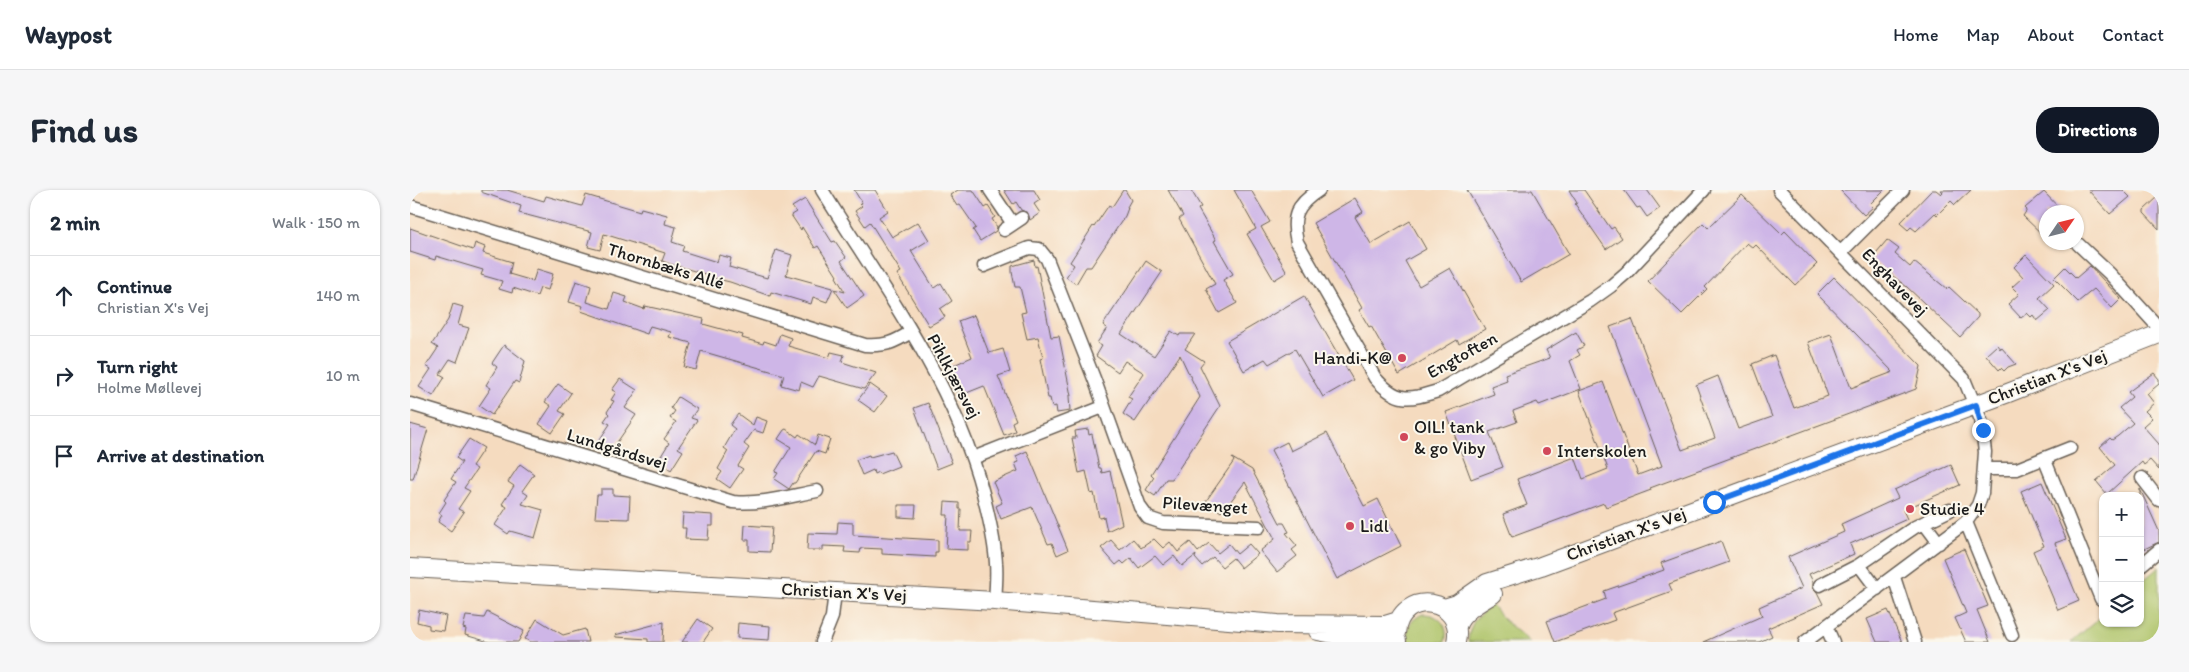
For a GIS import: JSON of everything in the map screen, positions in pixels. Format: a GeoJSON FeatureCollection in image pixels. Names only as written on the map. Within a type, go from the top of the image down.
{"type":"FeatureCollection","features":[{"type":"Feature","properties":{"kind":"street","name":"Pihlkjærsvej"},"geometry":{"type":"LineString","coordinates":[[822,190],[943,386],[961,426],[973,458],[987,508],[996,562],[995,601]]}},
{"type":"Feature","properties":{"kind":"street"},"geometry":{"type":"LineString","coordinates":[[990,190],[1013,224]]}},
{"type":"Feature","properties":{"kind":"street","name":"Engtoften"},"geometry":{"type":"LineString","coordinates":[[1319,190],[1299,208],[1293,225],[1297,242],[1375,378],[1386,391],[1402,398],[1417,397],[1438,391],[1590,301],[1626,273],[1704,190]]}},
{"type":"Feature","properties":{"kind":"street","name":"Enghavevej"},"geometry":{"type":"LineString","coordinates":[[1779,190],[1960,373],[1976,405],[1983,427],[1984,469],[1978,505],[1966,522]]}},
{"type":"Feature","properties":{"kind":"street"},"geometry":{"type":"LineString","coordinates":[[1841,252],[1903,190]]}},
{"type":"Feature","properties":{"kind":"street","name":"Thornbæks Allé"},"geometry":{"type":"LineString","coordinates":[[410,206],[865,345],[881,346],[893,343],[911,332]]}},
{"type":"Feature","properties":{"kind":"street","name":"Pilevænget"},"geometry":{"type":"LineString","coordinates":[[984,266],[1029,248],[1038,249],[1047,259],[1140,507],[1148,518],[1163,523],[1259,527]]}},
{"type":"Feature","properties":{"kind":"street"},"geometry":{"type":"LineString","coordinates":[[2084,250],[2110,274],[2159,328]]}},
{"type":"Feature","properties":{"kind":"street","name":"Christian X's Vej"},"geometry":{"type":"LineString","coordinates":[[1444,608],[1457,604],[1487,584],[1541,566],[1976,405],[2159,334]]}},
{"type":"Feature","properties":{"kind":"street","name":"Lundgårdsvej"},"geometry":{"type":"LineString","coordinates":[[410,404],[733,502],[759,502],[817,491]]}},
{"type":"Feature","properties":{"kind":"street"},"geometry":{"type":"LineString","coordinates":[[973,458],[1103,406]]}},
{"type":"Feature","properties":{"kind":"street"},"geometry":{"type":"LineString","coordinates":[[1984,469],[2017,469],[2070,448]]}},
{"type":"Feature","properties":{"kind":"street"},"geometry":{"type":"LineString","coordinates":[[2044,458],[2099,592]]}},
{"type":"Feature","properties":{"kind":"street"},"geometry":{"type":"LineString","coordinates":[[2142,478],[2159,500]]}},
{"type":"Feature","properties":{"kind":"street"},"geometry":{"type":"LineString","coordinates":[[1820,585],[1860,565],[1924,523],[1950,510]]}},
{"type":"Feature","properties":{"kind":"street"},"geometry":{"type":"LineString","coordinates":[[1805,642],[1966,522],[2012,635]]}},
{"type":"Feature","properties":{"kind":"street"},"geometry":{"type":"LineString","coordinates":[[1924,523],[1939,543]]}},
{"type":"Feature","properties":{"kind":"street"},"geometry":{"type":"LineString","coordinates":[[2144,563],[2159,550]]}},
{"type":"Feature","properties":{"kind":"street"},"geometry":{"type":"LineString","coordinates":[[1860,565],[1877,589]]}},
{"type":"Feature","properties":{"kind":"street","name":"Christian X's Vej"},"geometry":{"type":"LineString","coordinates":[[1456,634],[1459,619],[1466,613],[1488,597],[1541,566]]}},
{"type":"Feature","properties":{"kind":"street","name":"Christian X's Vej"},"geometry":{"type":"LineString","coordinates":[[410,568],[995,601],[1278,624],[1385,625],[1398,621]]}},
{"type":"Feature","properties":{"kind":"street"},"geometry":{"type":"LineString","coordinates":[[1894,577],[1915,642]]}},
{"type":"Feature","properties":{"kind":"street"},"geometry":{"type":"LineString","coordinates":[[822,642],[832,617],[835,592]]}},
{"type":"Feature","properties":{"kind":"street"},"geometry":{"type":"LineString","coordinates":[[1397,641],[1398,621],[1409,608],[1416,604],[1434,604],[1444,608],[1450,613],[1456,634]]}},
{"type":"Feature","properties":{"kind":"street","name":"Christian X's Vej"},"geometry":{"type":"LineString","coordinates":[[1278,624],[1353,638],[1397,641]]}},
{"type":"Feature","properties":{"kind":"street"},"geometry":{"type":"LineString","coordinates":[[1826,626],[1833,642]]}},
{"type":"Feature","properties":{"kind":"green space"},"geometry":{"type":"Polygon","coordinates":[[[2159,567],[2159,642],[2071,642],[2099,618],[2099,627],[2144,627],[2144,580],[2159,567]]]}},
{"type":"Feature","properties":{"kind":"green space"},"geometry":{"type":"Polygon","coordinates":[[[1492,605],[1503,619],[1530,642],[1468,642],[1472,625],[1492,605]]]}},
{"type":"Feature","properties":{"kind":"green space"},"geometry":{"type":"Polygon","coordinates":[[[1423,614],[1434,616],[1442,622],[1446,631],[1445,642],[1409,642],[1407,633],[1410,625],[1423,614]]]}},
{"type":"Feature","properties":{"kind":"building"},"geometry":{"type":"Polygon","coordinates":[[[481,190],[507,190],[544,201],[546,196],[582,206],[586,195],[640,211],[641,208],[667,215],[665,224],[676,227],[672,242],[684,246],[682,251],[717,262],[719,255],[731,258],[729,267],[767,278],[776,250],[792,255],[786,275],[833,288],[827,302],[813,297],[811,304],[771,292],[770,296],[730,282],[705,276],[705,274],[662,261],[665,253],[604,234],[600,250],[588,247],[592,232],[519,213],[521,206],[481,192],[481,190]]]}},
{"type":"Feature","properties":{"kind":"building"},"geometry":{"type":"Polygon","coordinates":[[[854,190],[875,190],[888,211],[879,217],[892,237],[918,222],[929,240],[911,251],[934,288],[941,283],[952,301],[940,309],[945,317],[929,326],[897,274],[901,272],[870,222],[865,226],[855,211],[862,206],[860,204],[862,203],[854,190]]]}},
{"type":"Feature","properties":{"kind":"building"},"geometry":{"type":"Polygon","coordinates":[[[958,190],[973,190],[985,208],[988,206],[995,217],[992,219],[997,227],[996,231],[980,241],[973,230],[976,228],[960,205],[957,206],[950,195],[958,190]]]}},
{"type":"Feature","properties":{"kind":"building"},"geometry":{"type":"Polygon","coordinates":[[[1004,190],[1034,190],[1040,200],[1034,204],[1040,213],[1030,220],[1028,213],[1021,210],[1016,202],[1013,204],[1004,190]]]}},
{"type":"Feature","properties":{"kind":"building"},"geometry":{"type":"Polygon","coordinates":[[[1123,190],[1125,190],[1131,200],[1125,216],[1091,267],[1086,267],[1076,284],[1066,277],[1074,265],[1070,262],[1093,226],[1109,205],[1112,207],[1123,190]]]}},
{"type":"Feature","properties":{"kind":"building"},"geometry":{"type":"Polygon","coordinates":[[[1168,190],[1191,190],[1201,207],[1198,209],[1216,240],[1214,241],[1233,274],[1223,280],[1237,303],[1219,313],[1206,289],[1215,284],[1179,219],[1183,216],[1168,190]]]}},
{"type":"Feature","properties":{"kind":"building"},"geometry":{"type":"Polygon","coordinates":[[[1234,190],[1251,190],[1270,222],[1261,227],[1287,272],[1274,280],[1247,234],[1256,229],[1234,190]]]}},
{"type":"Feature","properties":{"kind":"building"},"geometry":{"type":"Polygon","coordinates":[[[1467,190],[1532,190],[1569,254],[1521,282],[1467,190]]]}},
{"type":"Feature","properties":{"kind":"building"},"geometry":{"type":"Polygon","coordinates":[[[1569,190],[1584,190],[1611,229],[1614,227],[1622,238],[1606,249],[1575,204],[1577,203],[1569,190]]]}},
{"type":"Feature","properties":{"kind":"building"},"geometry":{"type":"Polygon","coordinates":[[[1624,190],[1647,190],[1660,208],[1647,217],[1640,207],[1637,208],[1624,190]]]}},
{"type":"Feature","properties":{"kind":"building"},"geometry":{"type":"Polygon","coordinates":[[[1840,190],[1884,190],[1870,204],[1873,207],[1864,215],[1840,190]]]}},
{"type":"Feature","properties":{"kind":"building"},"geometry":{"type":"Polygon","coordinates":[[[1932,190],[1936,190],[1941,194],[1943,192],[1941,190],[1971,190],[1955,205],[1951,201],[1937,215],[1935,213],[1916,231],[1911,227],[1908,230],[1900,223],[1932,190]]]}},
{"type":"Feature","properties":{"kind":"building"},"geometry":{"type":"Polygon","coordinates":[[[2088,190],[2123,190],[2130,197],[2110,214],[2088,190]]]}},
{"type":"Feature","properties":{"kind":"building"},"geometry":{"type":"Polygon","coordinates":[[[2044,192],[2056,205],[2039,205],[2039,231],[2023,216],[2027,210],[2025,208],[2044,192]]]}},
{"type":"Feature","properties":{"kind":"building"},"geometry":{"type":"Polygon","coordinates":[[[1742,195],[1782,234],[1785,231],[1817,264],[1795,285],[1756,245],[1753,248],[1747,243],[1705,287],[1707,289],[1682,314],[1648,281],[1703,223],[1708,228],[1742,195]]]}},
{"type":"Feature","properties":{"kind":"building"},"geometry":{"type":"Polygon","coordinates":[[[2159,196],[2159,229],[2144,213],[2144,210],[2159,196]]]}},
{"type":"Feature","properties":{"kind":"building"},"geometry":{"type":"Polygon","coordinates":[[[1355,198],[1363,212],[1355,217],[1371,244],[1410,221],[1426,249],[1405,261],[1419,286],[1450,268],[1485,329],[1459,344],[1457,340],[1399,375],[1371,326],[1369,327],[1359,310],[1362,308],[1313,223],[1355,198]]]}},
{"type":"Feature","properties":{"kind":"building"},"geometry":{"type":"Polygon","coordinates":[[[805,199],[832,242],[835,241],[846,257],[841,261],[864,296],[847,308],[834,289],[845,292],[837,276],[818,246],[815,248],[802,227],[801,230],[791,215],[796,212],[792,207],[805,199]]]}},
{"type":"Feature","properties":{"kind":"building"},"geometry":{"type":"Polygon","coordinates":[[[410,228],[473,250],[475,243],[485,247],[483,253],[512,262],[509,274],[533,281],[537,269],[553,274],[548,290],[540,288],[537,296],[513,288],[512,293],[499,289],[502,281],[481,275],[483,270],[436,256],[435,260],[410,252],[410,228]]]}},
{"type":"Feature","properties":{"kind":"building"},"geometry":{"type":"Polygon","coordinates":[[[1887,240],[1899,249],[1895,254],[1910,267],[1914,262],[1947,289],[1949,287],[1978,314],[1978,317],[1960,337],[1907,287],[1871,259],[1887,240]]]}},
{"type":"Feature","properties":{"kind":"building"},"geometry":{"type":"Polygon","coordinates":[[[2026,255],[2054,284],[2039,298],[2050,310],[2037,321],[2033,315],[2031,317],[2027,313],[2021,318],[2008,304],[2019,294],[2012,287],[2023,277],[2014,267],[2026,255]]]}},
{"type":"Feature","properties":{"kind":"building"},"geometry":{"type":"Polygon","coordinates":[[[1034,260],[1035,267],[1037,266],[1051,337],[1059,336],[1071,396],[1069,396],[1070,411],[1057,413],[1056,406],[1052,407],[1050,398],[1048,398],[1040,359],[1043,358],[1038,337],[1027,339],[1021,313],[1026,312],[1020,287],[1015,287],[1012,266],[1034,260]]]}},
{"type":"Feature","properties":{"kind":"building"},"geometry":{"type":"Polygon","coordinates":[[[1146,261],[1162,272],[1121,334],[1154,356],[1171,331],[1179,336],[1180,334],[1195,334],[1185,349],[1204,361],[1200,366],[1220,406],[1172,479],[1166,479],[1155,496],[1146,490],[1154,477],[1151,474],[1200,397],[1180,355],[1135,422],[1123,414],[1132,399],[1128,397],[1144,373],[1125,361],[1118,372],[1096,356],[1102,346],[1097,343],[1107,328],[1103,325],[1146,261]]]}},
{"type":"Feature","properties":{"kind":"building"},"geometry":{"type":"Polygon","coordinates":[[[2090,266],[2121,299],[2112,308],[2094,289],[2078,302],[2054,278],[2065,267],[2076,278],[2090,266]]]}},
{"type":"Feature","properties":{"kind":"building"},"geometry":{"type":"Polygon","coordinates":[[[1834,277],[1921,366],[1916,389],[1650,488],[1651,490],[1606,507],[1604,503],[1512,537],[1503,514],[1527,505],[1517,479],[1575,457],[1583,479],[1608,469],[1579,391],[1603,382],[1638,475],[1662,466],[1610,327],[1632,319],[1682,450],[1715,438],[1696,385],[1718,376],[1738,429],[1772,417],[1752,364],[1774,355],[1794,408],[1828,396],[1808,342],[1831,334],[1851,388],[1893,372],[1817,294],[1834,277]]]}},
{"type":"Feature","properties":{"kind":"building"},"geometry":{"type":"Polygon","coordinates":[[[576,281],[591,286],[587,302],[609,309],[614,293],[627,297],[625,302],[644,309],[645,306],[704,319],[703,324],[743,335],[742,338],[763,344],[764,341],[776,345],[780,334],[791,338],[788,346],[829,358],[831,352],[844,355],[842,362],[876,373],[864,389],[819,376],[813,387],[801,382],[799,390],[781,385],[784,375],[701,351],[696,370],[684,367],[691,343],[669,337],[671,332],[650,326],[647,334],[581,311],[583,306],[569,302],[576,281]]]}},
{"type":"Feature","properties":{"kind":"building"},"geometry":{"type":"Polygon","coordinates":[[[1304,296],[1353,380],[1323,397],[1295,349],[1269,364],[1265,359],[1244,371],[1227,341],[1304,296]]]}},
{"type":"Feature","properties":{"kind":"building"},"geometry":{"type":"Polygon","coordinates":[[[453,304],[463,307],[458,325],[469,328],[457,362],[450,359],[440,374],[445,377],[433,396],[419,387],[431,369],[426,366],[438,348],[432,344],[448,320],[453,304]]]}},
{"type":"Feature","properties":{"kind":"building"},"geometry":{"type":"Polygon","coordinates":[[[974,315],[989,353],[1003,349],[1010,372],[998,376],[1016,420],[1012,422],[1015,431],[1004,435],[984,386],[959,396],[947,368],[972,357],[958,321],[974,315]]]}},
{"type":"Feature","properties":{"kind":"building"},"geometry":{"type":"Polygon","coordinates":[[[1576,332],[1584,346],[1577,350],[1580,355],[1570,361],[1581,389],[1539,405],[1537,402],[1513,411],[1517,422],[1489,432],[1503,467],[1471,479],[1446,412],[1494,394],[1491,386],[1507,380],[1505,374],[1550,358],[1546,350],[1576,332]]]}},
{"type":"Feature","properties":{"kind":"building"},"geometry":{"type":"Polygon","coordinates":[[[504,345],[525,361],[519,383],[515,381],[492,415],[479,406],[491,388],[486,385],[497,367],[492,363],[504,345]]]}},
{"type":"Feature","properties":{"kind":"building"},"geometry":{"type":"Polygon","coordinates":[[[1997,345],[2016,364],[2004,371],[2001,368],[1999,370],[1986,355],[1997,345]]]}},
{"type":"Feature","properties":{"kind":"building"},"geometry":{"type":"Polygon","coordinates":[[[2154,373],[2159,379],[2159,384],[2147,394],[2154,403],[2145,411],[2152,418],[2143,426],[2159,444],[2159,470],[2150,460],[2144,465],[2142,462],[2109,492],[2105,492],[2096,481],[2115,465],[2100,447],[2110,438],[2112,440],[2118,436],[2133,423],[2119,408],[2132,397],[2128,392],[2154,373]]]}},
{"type":"Feature","properties":{"kind":"building"},"geometry":{"type":"Polygon","coordinates":[[[620,379],[637,390],[625,408],[636,415],[611,451],[598,442],[610,424],[604,421],[614,401],[611,400],[616,392],[612,390],[620,379]]]}},
{"type":"Feature","properties":{"kind":"building"},"geometry":{"type":"Polygon","coordinates":[[[558,384],[571,393],[559,411],[565,414],[552,433],[539,424],[551,406],[545,402],[558,384]]]}},
{"type":"Feature","properties":{"kind":"building"},"geometry":{"type":"Polygon","coordinates":[[[870,384],[887,396],[875,412],[858,400],[870,384]]]}},
{"type":"Feature","properties":{"kind":"building"},"geometry":{"type":"Polygon","coordinates":[[[678,397],[697,409],[691,418],[697,420],[678,448],[683,451],[671,470],[658,461],[669,443],[664,439],[676,422],[670,418],[675,411],[671,408],[678,397]]]}},
{"type":"Feature","properties":{"kind":"building"},"geometry":{"type":"Polygon","coordinates":[[[928,403],[952,463],[937,469],[914,408],[928,403]]]}},
{"type":"Feature","properties":{"kind":"building"},"geometry":{"type":"Polygon","coordinates":[[[738,414],[753,425],[756,417],[767,421],[763,433],[754,430],[744,444],[749,448],[738,466],[743,469],[730,488],[717,479],[722,472],[718,469],[728,451],[724,448],[735,429],[730,425],[738,414]]]}},
{"type":"Feature","properties":{"kind":"building"},"geometry":{"type":"Polygon","coordinates":[[[410,424],[428,429],[413,479],[410,479],[410,424]]]}},
{"type":"Feature","properties":{"kind":"building"},"geometry":{"type":"Polygon","coordinates":[[[786,429],[797,437],[799,434],[815,445],[818,435],[830,439],[825,454],[816,451],[789,489],[774,479],[778,473],[775,472],[791,447],[778,439],[786,429]]]}},
{"type":"Feature","properties":{"kind":"building"},"geometry":{"type":"Polygon","coordinates":[[[1088,429],[1089,435],[1092,434],[1099,468],[1101,468],[1102,473],[1110,471],[1122,524],[1107,531],[1104,517],[1099,518],[1094,493],[1091,494],[1086,471],[1079,473],[1072,438],[1076,438],[1075,431],[1088,429]]]}},
{"type":"Feature","properties":{"kind":"building","name":"Lidl"},"geometry":{"type":"Polygon","coordinates":[[[1327,433],[1364,506],[1378,499],[1401,546],[1337,579],[1271,450],[1287,442],[1291,451],[1327,433]]]}},
{"type":"Feature","properties":{"kind":"building"},"geometry":{"type":"Polygon","coordinates":[[[469,439],[484,448],[472,466],[477,469],[464,488],[470,491],[458,509],[464,512],[451,531],[438,522],[442,515],[439,513],[446,502],[444,500],[456,482],[451,479],[462,462],[456,458],[469,439]]]}},
{"type":"Feature","properties":{"kind":"building"},"geometry":{"type":"Polygon","coordinates":[[[892,451],[899,466],[879,474],[878,472],[874,474],[873,470],[862,475],[856,460],[869,455],[870,457],[892,451]]]}},
{"type":"Feature","properties":{"kind":"building"},"geometry":{"type":"Polygon","coordinates":[[[1027,451],[1068,550],[1057,555],[1052,543],[1048,544],[1032,507],[1001,519],[996,506],[1002,503],[993,482],[1018,471],[1015,463],[1019,462],[1016,456],[1027,451]]]}},
{"type":"Feature","properties":{"kind":"building"},"geometry":{"type":"Polygon","coordinates":[[[1232,458],[1252,470],[1280,523],[1284,523],[1289,532],[1286,533],[1297,546],[1292,550],[1297,556],[1277,572],[1260,551],[1275,539],[1245,482],[1221,512],[1206,501],[1234,461],[1232,458]]]}},
{"type":"Feature","properties":{"kind":"building"},"geometry":{"type":"Polygon","coordinates":[[[520,464],[534,474],[522,491],[528,495],[522,504],[543,510],[535,538],[510,531],[508,534],[495,525],[507,507],[502,504],[514,486],[508,482],[520,464]]]}},
{"type":"Feature","properties":{"kind":"building"},"geometry":{"type":"Polygon","coordinates":[[[1951,465],[1960,485],[1903,510],[1907,519],[1850,544],[1854,554],[1809,574],[1813,582],[1813,588],[1823,604],[1768,628],[1772,636],[1759,642],[1703,642],[1762,616],[1759,607],[1802,588],[1788,557],[1844,532],[1841,524],[1898,498],[1894,490],[1951,465]]]}},
{"type":"Feature","properties":{"kind":"building"},"geometry":{"type":"Polygon","coordinates":[[[2042,482],[2066,539],[2055,543],[2079,601],[2058,610],[2033,551],[2044,546],[2021,491],[2042,482]]]}},
{"type":"Feature","properties":{"kind":"building"},"geometry":{"type":"Polygon","coordinates":[[[601,489],[613,489],[613,495],[630,496],[629,519],[595,518],[597,495],[601,495],[601,489]]]}},
{"type":"Feature","properties":{"kind":"building"},"geometry":{"type":"Polygon","coordinates":[[[2144,498],[2159,531],[2159,542],[2144,549],[2144,498]]]}},
{"type":"Feature","properties":{"kind":"building"},"geometry":{"type":"Polygon","coordinates":[[[945,502],[959,503],[959,509],[961,509],[960,531],[972,531],[971,542],[968,542],[968,550],[946,549],[948,515],[944,515],[945,502]]]}},
{"type":"Feature","properties":{"kind":"building"},"geometry":{"type":"Polygon","coordinates":[[[898,505],[916,505],[915,518],[898,517],[898,505]]]}},
{"type":"Feature","properties":{"kind":"building"},"geometry":{"type":"Polygon","coordinates":[[[683,513],[713,515],[713,526],[709,526],[708,540],[685,539],[686,528],[682,528],[683,513]]]}},
{"type":"Feature","properties":{"kind":"building"},"geometry":{"type":"Polygon","coordinates":[[[838,522],[853,523],[853,535],[938,540],[938,552],[935,552],[935,557],[882,554],[882,549],[861,548],[860,553],[844,552],[845,547],[823,546],[823,550],[807,550],[808,533],[837,534],[838,522]]]}},
{"type":"Feature","properties":{"kind":"building"},"geometry":{"type":"Polygon","coordinates":[[[745,525],[772,527],[770,552],[749,551],[749,540],[744,540],[745,525]]]}},
{"type":"Feature","properties":{"kind":"building"},"geometry":{"type":"Polygon","coordinates":[[[1133,539],[1141,548],[1154,539],[1163,548],[1170,542],[1178,552],[1190,542],[1198,552],[1209,543],[1218,553],[1229,544],[1237,554],[1249,544],[1258,554],[1241,568],[1233,558],[1222,567],[1213,557],[1202,566],[1195,558],[1196,555],[1182,566],[1174,556],[1163,565],[1155,556],[1139,568],[1131,558],[1124,564],[1121,561],[1116,565],[1101,548],[1111,540],[1120,550],[1133,539]]]}},
{"type":"Feature","properties":{"kind":"building"},"geometry":{"type":"Polygon","coordinates":[[[1721,541],[1729,562],[1669,584],[1672,591],[1612,613],[1615,620],[1555,642],[1547,621],[1606,599],[1604,591],[1664,570],[1661,563],[1721,541]]]}},
{"type":"Feature","properties":{"kind":"building"},"geometry":{"type":"Polygon","coordinates":[[[1964,549],[1988,606],[1977,610],[1990,642],[1966,642],[1955,618],[1966,613],[1943,558],[1964,549]]]}},
{"type":"Feature","properties":{"kind":"building"},"geometry":{"type":"Polygon","coordinates":[[[419,610],[446,616],[443,631],[429,629],[429,625],[417,622],[419,610]]]}},
{"type":"Feature","properties":{"kind":"building"},"geometry":{"type":"Polygon","coordinates":[[[1888,610],[1902,642],[1877,642],[1867,619],[1888,610]]]}},
{"type":"Feature","properties":{"kind":"building"},"geometry":{"type":"Polygon","coordinates":[[[487,612],[524,631],[518,642],[489,642],[465,635],[466,629],[463,628],[466,616],[484,618],[487,612]]]}},
{"type":"Feature","properties":{"kind":"building"},"geometry":{"type":"Polygon","coordinates":[[[537,619],[563,635],[585,629],[588,642],[531,642],[525,639],[537,619]]]}},
{"type":"Feature","properties":{"kind":"building"},"geometry":{"type":"Polygon","coordinates":[[[698,619],[712,629],[703,642],[682,642],[698,619]]]}},
{"type":"Feature","properties":{"kind":"building"},"geometry":{"type":"Polygon","coordinates":[[[664,622],[663,642],[648,642],[648,639],[616,637],[615,635],[664,622]]]}},
{"type":"Feature","properties":{"kind":"building"},"geometry":{"type":"Polygon","coordinates":[[[738,623],[770,626],[769,640],[737,638],[738,623]]]}},
{"type":"Feature","properties":{"kind":"place","name":"Handi-K@"},"geometry":{"type":"Point","coordinates":[1402,358]}},
{"type":"Feature","properties":{"kind":"place","name":"OIL! tank & go Viby"},"geometry":{"type":"Point","coordinates":[1404,437]}},
{"type":"Feature","properties":{"kind":"place","name":"Interskolen"},"geometry":{"type":"Point","coordinates":[1547,451]}},
{"type":"Feature","properties":{"kind":"place","name":"Studie 4"},"geometry":{"type":"Point","coordinates":[1910,509]}},
{"type":"Feature","properties":{"kind":"place","name":"Lidl"},"geometry":{"type":"Point","coordinates":[1350,526]}},
{"type":"Feature","properties":{"kind":"route"},"geometry":{"type":"LineString","coordinates":[[1714,502],[1976,405],[1983,430]]}}]}
